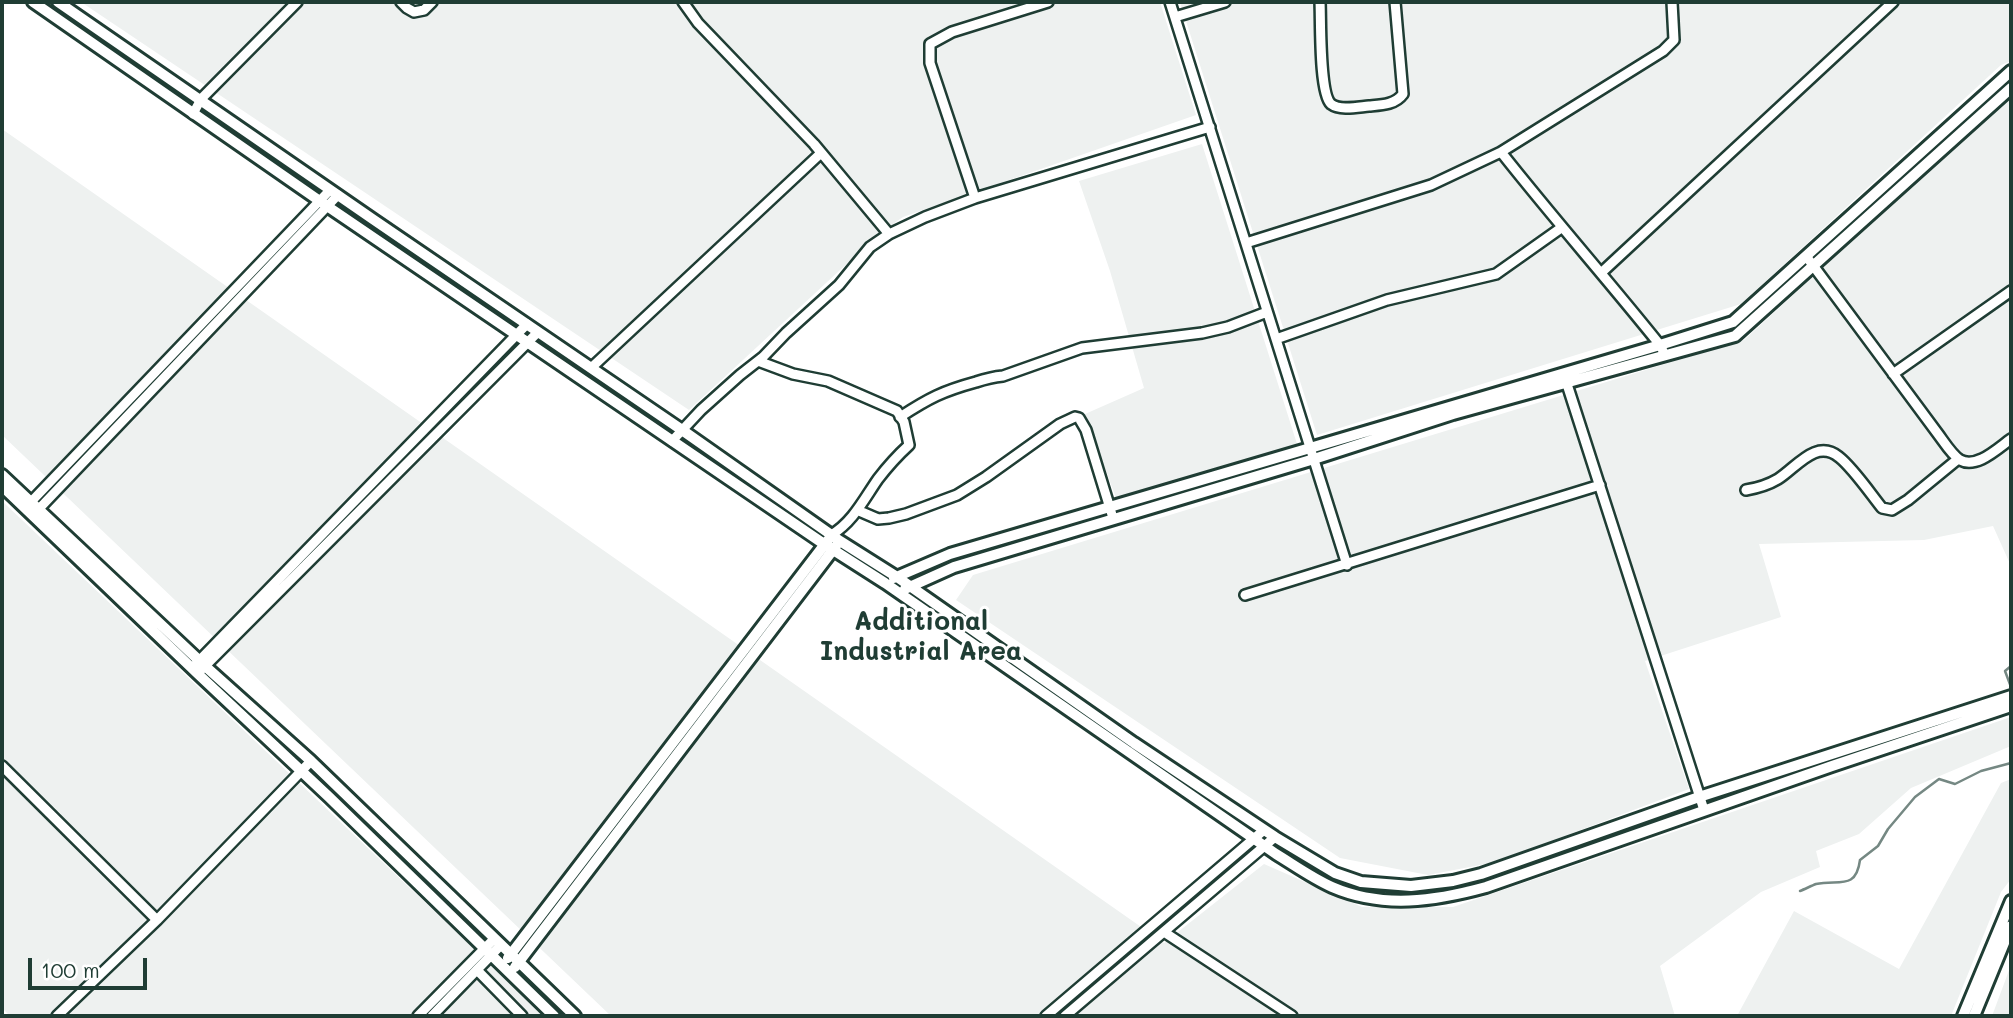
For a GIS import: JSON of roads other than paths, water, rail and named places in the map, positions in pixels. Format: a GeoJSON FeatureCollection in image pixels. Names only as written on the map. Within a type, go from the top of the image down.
{"type":"FeatureCollection","features":[{"type":"Feature","properties":{"kind":"street"},"geometry":{"type":"LineString","coordinates":[[33,2],[672,441],[832,543],[897,577],[904,590],[1265,846],[1315,878],[1342,891],[1402,901],[1426,901],[1454,896],[2011,706]]}},
{"type":"Feature","properties":{"kind":"street"},"geometry":{"type":"LineString","coordinates":[[58,2],[682,430],[885,583],[904,590],[1275,838],[1345,877],[1385,885],[1423,886],[1481,874],[1699,797],[2011,696]]}},
{"type":"Feature","properties":{"kind":"street"},"geometry":{"type":"LineString","coordinates":[[193,114],[201,99],[297,2]]}},
{"type":"Feature","properties":{"kind":"street"},"geometry":{"type":"LineString","coordinates":[[401,2],[414,12],[424,10],[432,2]]}},
{"type":"Feature","properties":{"kind":"street"},"geometry":{"type":"LineString","coordinates":[[683,2],[698,23],[821,153],[889,234]]}},
{"type":"Feature","properties":{"kind":"street"},"geometry":{"type":"LineString","coordinates":[[975,198],[930,63],[930,44],[953,32],[1048,2]]}},
{"type":"Feature","properties":{"kind":"street"},"geometry":{"type":"LineString","coordinates":[[1170,2],[1347,565]]}},
{"type":"Feature","properties":{"kind":"street"},"geometry":{"type":"LineString","coordinates":[[1175,17],[1225,2]]}},
{"type":"Feature","properties":{"kind":"street"},"geometry":{"type":"LineString","coordinates":[[1320,2],[1323,80],[1326,93],[1333,106],[1349,107],[1391,103],[1403,94],[1395,2]]}},
{"type":"Feature","properties":{"kind":"street"},"geometry":{"type":"LineString","coordinates":[[1246,243],[1430,185],[1501,152],[1663,51],[1674,40],[1672,2]]}},
{"type":"Feature","properties":{"kind":"street"},"geometry":{"type":"LineString","coordinates":[[1601,273],[1893,2]]}},
{"type":"Feature","properties":{"kind":"street"},"geometry":{"type":"LineString","coordinates":[[85,38],[93,25]]}},
{"type":"Feature","properties":{"kind":"street"},"geometry":{"type":"LineString","coordinates":[[1662,350],[1733,322],[2011,71]]}},
{"type":"Feature","properties":{"kind":"street"},"geometry":{"type":"LineString","coordinates":[[885,583],[950,554],[1111,513],[1662,350],[1735,336],[2011,88]]}},
{"type":"Feature","properties":{"kind":"street"},"geometry":{"type":"LineString","coordinates":[[672,441],[701,410],[839,285],[870,247],[889,234],[975,198],[1210,127]]}},
{"type":"Feature","properties":{"kind":"street"},"geometry":{"type":"LineString","coordinates":[[1501,152],[1662,350]]}},
{"type":"Feature","properties":{"kind":"street"},"geometry":{"type":"LineString","coordinates":[[591,368],[821,153]]}},
{"type":"Feature","properties":{"kind":"street"},"geometry":{"type":"LineString","coordinates":[[31,509],[334,192]]}},
{"type":"Feature","properties":{"kind":"street"},"geometry":{"type":"LineString","coordinates":[[1276,339],[1387,300],[1496,274],[1561,228]]}},
{"type":"Feature","properties":{"kind":"street"},"geometry":{"type":"LineString","coordinates":[[1806,256],[1958,459],[1968,462],[1979,460],[2011,439]]}},
{"type":"Feature","properties":{"kind":"street"},"geometry":{"type":"LineString","coordinates":[[1893,374],[2011,291]]}},
{"type":"Feature","properties":{"kind":"street"},"geometry":{"type":"LineString","coordinates":[[900,416],[942,392],[989,377],[1003,376],[1082,348],[1202,333],[1228,327],[1267,312]]}},
{"type":"Feature","properties":{"kind":"street"},"geometry":{"type":"LineString","coordinates":[[198,667],[527,324]]}},
{"type":"Feature","properties":{"kind":"street"},"geometry":{"type":"LineString","coordinates":[[198,667],[538,332]]}},
{"type":"Feature","properties":{"kind":"street"},"geometry":{"type":"LineString","coordinates":[[506,969],[893,460],[909,445],[904,422],[897,411],[828,381],[793,374],[758,361]]}},
{"type":"Feature","properties":{"kind":"street"},"geometry":{"type":"LineString","coordinates":[[1565,378],[1704,810]]}},
{"type":"Feature","properties":{"kind":"street"},"geometry":{"type":"LineString","coordinates":[[857,510],[878,519],[889,518],[957,495],[986,478],[1060,424],[1075,417],[1079,418],[1086,430],[1111,513]]}},
{"type":"Feature","properties":{"kind":"street"},"geometry":{"type":"LineString","coordinates":[[1746,490],[1762,487],[1778,479],[1804,458],[1822,450],[1841,458],[1882,508],[1892,510],[1958,459]]}},
{"type":"Feature","properties":{"kind":"street"},"geometry":{"type":"LineString","coordinates":[[2,475],[31,509]]}},
{"type":"Feature","properties":{"kind":"street"},"geometry":{"type":"LineString","coordinates":[[1245,595],[1600,485]]}},
{"type":"Feature","properties":{"kind":"street"},"geometry":{"type":"LineString","coordinates":[[2,486],[31,509],[198,667],[301,772],[554,1016]]}},
{"type":"Feature","properties":{"kind":"street"},"geometry":{"type":"LineString","coordinates":[[904,590],[954,567],[1111,513]]}},
{"type":"Feature","properties":{"kind":"street"},"geometry":{"type":"LineString","coordinates":[[198,667],[311,761],[575,1016]]}},
{"type":"Feature","properties":{"kind":"street"},"geometry":{"type":"LineString","coordinates":[[57,1016],[158,920],[311,761]]}},
{"type":"Feature","properties":{"kind":"street"},"geometry":{"type":"LineString","coordinates":[[2,766],[158,920]]}},
{"type":"Feature","properties":{"kind":"street"},"geometry":{"type":"LineString","coordinates":[[1046,1016],[1264,830]]}},
{"type":"Feature","properties":{"kind":"street"},"geometry":{"type":"LineString","coordinates":[[1065,1016],[1275,838]]}},
{"type":"Feature","properties":{"kind":"street"},"geometry":{"type":"LineString","coordinates":[[1963,1016],[2011,901]]}},
{"type":"Feature","properties":{"kind":"street"},"geometry":{"type":"LineString","coordinates":[[1975,1016],[2011,926]]}},
{"type":"Feature","properties":{"kind":"street"},"geometry":{"type":"LineString","coordinates":[[1164,932],[1292,1016]]}},
{"type":"Feature","properties":{"kind":"street"},"geometry":{"type":"LineString","coordinates":[[418,1016],[497,942]]}},
{"type":"Feature","properties":{"kind":"street"},"geometry":{"type":"LineString","coordinates":[[432,1016],[477,970],[487,953]]}},
{"type":"Feature","properties":{"kind":"street"},"geometry":{"type":"LineString","coordinates":[[477,970],[522,1016]]}},
{"type":"Feature","properties":{"kind":"waterway"},"geometry":{"type":"LineString","coordinates":[[2011,666],[2005,671],[2011,687]]}},
{"type":"Feature","properties":{"kind":"waterway"},"geometry":{"type":"LineString","coordinates":[[1800,891],[1816,884],[1845,882],[1855,876],[1860,860],[1878,846],[1888,829],[1915,797],[1939,779],[1955,784],[1981,771],[2011,763]]}},
{"type":"Feature","properties":{"kind":"district","name":"Additional Industrial Area"},"geometry":{"type":"Point","coordinates":[921,637]}}]}
